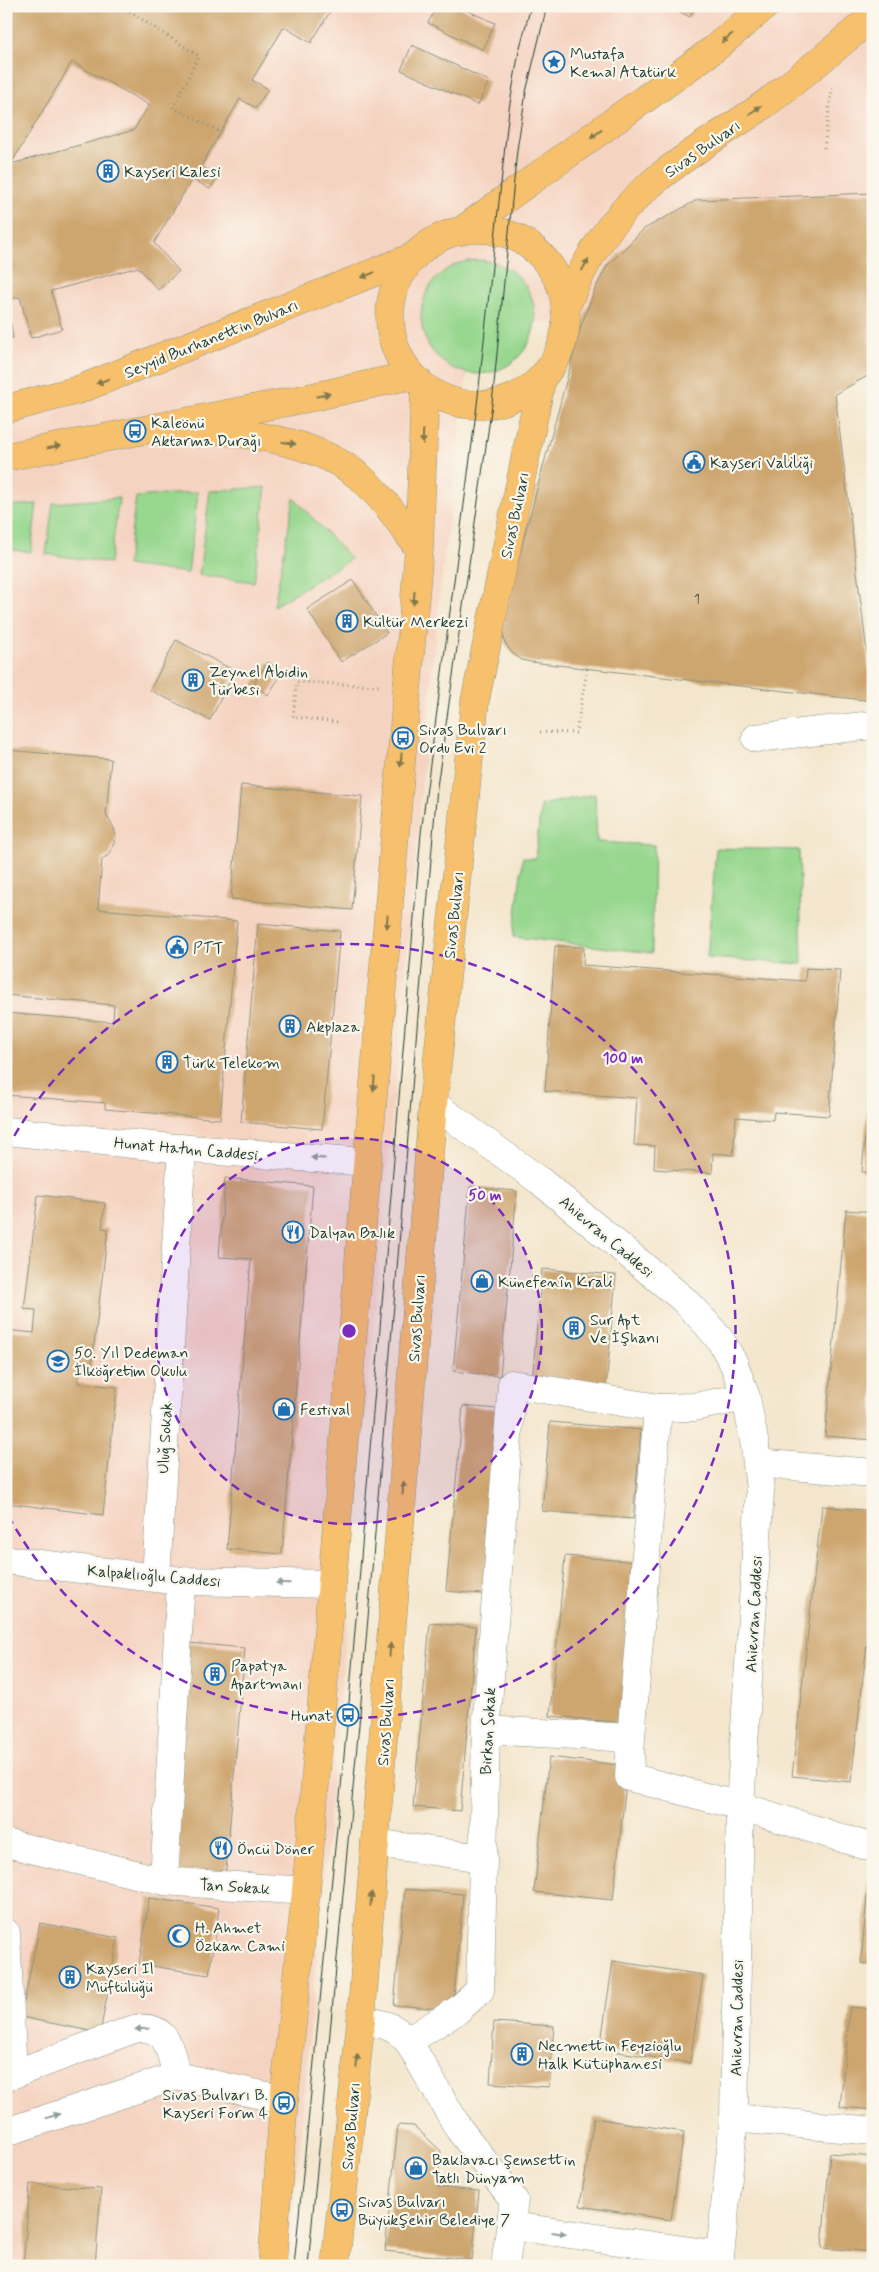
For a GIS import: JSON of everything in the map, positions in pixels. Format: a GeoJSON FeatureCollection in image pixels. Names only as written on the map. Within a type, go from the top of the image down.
{"type":"FeatureCollection","features":[{"type":"Feature","properties":{"kind":"main road"},"geometry":{"type":"LineString","coordinates":[[460,231],[714,49],[765,6]]}},
{"type":"Feature","properties":{"kind":"main road","name":"Sivas Bulvarı"},"geometry":{"type":"LineString","coordinates":[[565,309],[586,262],[615,220],[633,201],[672,167],[760,107],[823,59],[873,16]]}},
{"type":"Feature","properties":{"kind":"main road"},"geometry":{"type":"LineString","coordinates":[[479,229],[496,231],[514,237],[530,247],[544,259],[554,274],[561,291],[565,309],[565,328],[561,345],[553,362],[542,377],[528,389],[512,398],[495,404],[458,403],[441,397],[418,382],[401,360],[394,343],[390,325],[390,307],[394,289],[402,272],[413,257],[427,245],[443,236],[460,231],[479,229]]}},
{"type":"Feature","properties":{"kind":"main road","name":"Seyyid Burhanettin Bulvarı"},"geometry":{"type":"LineString","coordinates":[[6,409],[78,390],[413,257]]}},
{"type":"Feature","properties":{"kind":"main road","name":"Sivas Bulvarı"},"geometry":{"type":"LineString","coordinates":[[335,2266],[360,2020],[375,1843],[433,1104],[475,701],[542,377]]}},
{"type":"Feature","properties":{"kind":"main road"},"geometry":{"type":"LineString","coordinates":[[6,457],[313,397],[418,382]]}},
{"type":"Feature","properties":{"kind":"main road"},"geometry":{"type":"LineString","coordinates":[[272,2266],[284,2100],[306,1891],[419,549],[418,382]]}},
{"type":"Feature","properties":{"kind":"main road"},"geometry":{"type":"LineString","coordinates":[[172,424],[298,444],[334,460],[348,468],[372,489],[419,549]]}},
{"type":"Feature","properties":{"kind":"street"},"geometry":{"type":"LineString","coordinates":[[756,738],[873,725]]}},
{"type":"Feature","properties":{"kind":"street","name":"Ahievran Caddesi"},"geometry":{"type":"LineString","coordinates":[[433,1104],[539,1180],[682,1299],[721,1341],[734,1364],[746,1397],[760,1490],[740,1806],[734,2118],[719,2260]]}},
{"type":"Feature","properties":{"kind":"street","name":"Hunat Hatun Caddesi"},"geometry":{"type":"LineString","coordinates":[[6,1131],[182,1148],[367,1162]]}},
{"type":"Feature","properties":{"kind":"street","name":"Uluğ Sokak"},"geometry":{"type":"LineString","coordinates":[[164,1881],[169,1580],[182,1148]]}},
{"type":"Feature","properties":{"kind":"street","name":"Birkan Sokak"},"geometry":{"type":"LineString","coordinates":[[408,2041],[458,2010],[480,1990],[486,1730],[512,1384],[658,1408]]}},
{"type":"Feature","properties":{"kind":"street"},"geometry":{"type":"LineString","coordinates":[[746,1397],[694,1407],[658,1408],[630,1738],[630,1777],[740,1806],[873,1848]]}},
{"type":"Feature","properties":{"kind":"street"},"geometry":{"type":"LineString","coordinates":[[757,1463],[873,1473]]}},
{"type":"Feature","properties":{"kind":"street","name":"Kalpaklıoğlu Caddesi"},"geometry":{"type":"LineString","coordinates":[[6,1560],[169,1580],[332,1584]]}},
{"type":"Feature","properties":{"kind":"street"},"geometry":{"type":"LineString","coordinates":[[486,1730],[630,1738]]}},
{"type":"Feature","properties":{"kind":"street","name":"Tan Sokak"},"geometry":{"type":"LineString","coordinates":[[6,1843],[164,1881],[306,1891]]}},
{"type":"Feature","properties":{"kind":"street"},"geometry":{"type":"LineString","coordinates":[[375,1843],[482,1858]]}},
{"type":"Feature","properties":{"kind":"street"},"geometry":{"type":"LineString","coordinates":[[6,1933],[10,2076],[134,2029],[147,2027],[159,2031],[165,2038],[177,2076]]}},
{"type":"Feature","properties":{"kind":"street"},"geometry":{"type":"LineString","coordinates":[[360,2020],[388,2024],[399,2031],[408,2041],[459,2129],[514,2200],[505,2266]]}},
{"type":"Feature","properties":{"kind":"street"},"geometry":{"type":"LineString","coordinates":[[6,2132],[177,2076],[284,2100]]}},
{"type":"Feature","properties":{"kind":"street"},"geometry":{"type":"LineString","coordinates":[[734,2118],[873,2130]]}},
{"type":"Feature","properties":{"kind":"street"},"geometry":{"type":"LineString","coordinates":[[511,2226],[719,2260]]}},
{"type":"Feature","properties":{"kind":"path"},"geometry":{"type":"LineString","coordinates":[[121,6],[199,56],[173,107],[220,132]]}},
{"type":"Feature","properties":{"kind":"path"},"geometry":{"type":"LineString","coordinates":[[824,148],[832,85]]}},
{"type":"Feature","properties":{"kind":"path"},"geometry":{"type":"LineString","coordinates":[[540,732],[576,733],[587,669]]}},
{"type":"Feature","properties":{"kind":"path"},"geometry":{"type":"LineString","coordinates":[[337,722],[294,717],[297,682],[407,687]]}},
{"type":"Feature","properties":{"kind":"shaded area"},"geometry":{"type":"Polygon","coordinates":[[[6,6],[873,6],[873,193],[644,229],[607,266],[581,326],[474,317],[437,616],[289,2266],[6,2266],[6,6]]]}},
{"type":"Feature","properties":{"kind":"green space"},"geometry":{"type":"Polygon","coordinates":[[[478,260],[500,265],[518,277],[530,295],[535,317],[530,339],[518,357],[500,369],[478,374],[456,369],[438,357],[426,339],[421,317],[426,295],[438,277],[456,265],[478,260]]]}},
{"type":"Feature","properties":{"kind":"green space"},"geometry":{"type":"Polygon","coordinates":[[[266,487],[254,582],[199,575],[210,491],[266,487]]]}},
{"type":"Feature","properties":{"kind":"green space"},"geometry":{"type":"Polygon","coordinates":[[[198,492],[188,573],[127,565],[136,497],[198,492]]]}},
{"type":"Feature","properties":{"kind":"green space"},"geometry":{"type":"Polygon","coordinates":[[[119,498],[110,563],[46,554],[53,503],[119,498]]]}},
{"type":"Feature","properties":{"kind":"green space"},"geometry":{"type":"Polygon","coordinates":[[[294,498],[351,559],[274,606],[294,498]]]}},
{"type":"Feature","properties":{"kind":"green space"},"geometry":{"type":"Polygon","coordinates":[[[37,504],[31,552],[6,549],[6,506],[37,504]]]}},
{"type":"Feature","properties":{"kind":"green space"},"geometry":{"type":"Polygon","coordinates":[[[595,794],[597,842],[654,845],[652,953],[513,937],[523,857],[535,859],[541,805],[595,794]]]}},
{"type":"Feature","properties":{"kind":"green space"},"geometry":{"type":"Polygon","coordinates":[[[716,848],[799,850],[802,964],[707,958],[716,848]]]}},
{"type":"Feature","properties":{"kind":"building","name":"Kayseri Kalesi"},"geometry":{"type":"Polygon","coordinates":[[[6,6],[333,7],[311,43],[284,27],[252,80],[268,89],[256,108],[240,99],[201,166],[218,176],[210,189],[192,179],[154,243],[179,271],[158,290],[138,267],[51,291],[62,329],[31,338],[20,297],[6,300],[6,6]],[[72,62],[11,164],[134,130],[149,105],[72,62]]]}},
{"type":"Feature","properties":{"kind":"building"},"geometry":{"type":"Polygon","coordinates":[[[437,6],[457,6],[495,23],[483,50],[428,23],[437,6]]]}},
{"type":"Feature","properties":{"kind":"building"},"geometry":{"type":"Polygon","coordinates":[[[667,6],[695,6],[690,17],[667,6]]]}},
{"type":"Feature","properties":{"kind":"building"},"geometry":{"type":"Polygon","coordinates":[[[412,45],[489,81],[478,105],[401,70],[412,45]]]}},
{"type":"Feature","properties":{"kind":"building","name":"Kayseri Valiliği"},"geometry":{"type":"Polygon","coordinates":[[[873,193],[873,373],[835,394],[873,701],[531,662],[522,660],[512,653],[505,643],[502,630],[526,530],[581,326],[595,289],[607,266],[644,229],[697,200],[873,193]]]}},
{"type":"Feature","properties":{"kind":"building"},"geometry":{"type":"Polygon","coordinates":[[[11,324],[13,338],[6,339],[6,325],[11,324]]]}},
{"type":"Feature","properties":{"kind":"building","name":"Kültür Merkezi"},"geometry":{"type":"Polygon","coordinates":[[[353,580],[387,633],[341,662],[307,609],[353,580]]]}},
{"type":"Feature","properties":{"kind":"building","name":"Zeynel Abidin Türbesi"},"geometry":{"type":"Polygon","coordinates":[[[176,640],[235,671],[210,720],[150,690],[176,640]]]}},
{"type":"Feature","properties":{"kind":"building"},"geometry":{"type":"Polygon","coordinates":[[[268,662],[283,672],[268,695],[253,685],[268,662]]]}},
{"type":"Feature","properties":{"kind":"building"},"geometry":{"type":"Polygon","coordinates":[[[6,750],[111,759],[106,815],[114,828],[116,837],[110,854],[102,859],[98,909],[237,921],[220,1119],[105,1109],[105,1103],[6,1095],[6,1013],[113,1022],[114,1005],[6,995],[6,750]]]}},
{"type":"Feature","properties":{"kind":"building"},"geometry":{"type":"Polygon","coordinates":[[[241,785],[362,796],[352,910],[231,899],[241,785]]]}},
{"type":"Feature","properties":{"kind":"building","name":"Akplaza"},"geometry":{"type":"Polygon","coordinates":[[[258,924],[340,931],[322,1129],[241,1122],[258,924]]]}},
{"type":"Feature","properties":{"kind":"building"},"geometry":{"type":"Polygon","coordinates":[[[555,946],[584,947],[583,965],[805,981],[806,968],[840,970],[829,1116],[774,1112],[773,1120],[736,1117],[733,1155],[713,1153],[712,1173],[654,1169],[655,1146],[634,1145],[637,1098],[545,1091],[555,946]]]}},
{"type":"Feature","properties":{"kind":"building"},"geometry":{"type":"Polygon","coordinates":[[[869,1090],[873,1091],[873,1173],[862,1172],[869,1090]]]}},
{"type":"Feature","properties":{"kind":"building"},"geometry":{"type":"Polygon","coordinates":[[[225,1178],[313,1186],[282,1554],[227,1549],[251,1259],[219,1257],[225,1178]]]}},
{"type":"Feature","properties":{"kind":"building"},"geometry":{"type":"Polygon","coordinates":[[[470,1187],[517,1191],[500,1376],[453,1371],[470,1187]]]}},
{"type":"Feature","properties":{"kind":"building","name":"50. Yıl Dedeman İlköğretim Okulu"},"geometry":{"type":"Polygon","coordinates":[[[38,1195],[105,1203],[102,1228],[108,1229],[91,1370],[80,1369],[78,1383],[117,1387],[103,1515],[6,1503],[6,1330],[34,1333],[36,1310],[24,1309],[38,1195]]]}},
{"type":"Feature","properties":{"kind":"building"},"geometry":{"type":"Polygon","coordinates":[[[846,1210],[873,1212],[873,1440],[825,1436],[846,1210]]]}},
{"type":"Feature","properties":{"kind":"building","name":"Sur Apt Ve İşhanı"},"geometry":{"type":"Polygon","coordinates":[[[542,1269],[616,1275],[606,1388],[532,1381],[542,1269]]]}},
{"type":"Feature","properties":{"kind":"building"},"geometry":{"type":"Polygon","coordinates":[[[463,1406],[510,1410],[493,1595],[446,1591],[463,1406]]]}},
{"type":"Feature","properties":{"kind":"building"},"geometry":{"type":"Polygon","coordinates":[[[550,1422],[641,1430],[633,1519],[542,1511],[550,1422]]]}},
{"type":"Feature","properties":{"kind":"building"},"geometry":{"type":"Polygon","coordinates":[[[822,1506],[873,1511],[873,1591],[851,1782],[792,1776],[822,1506]]]}},
{"type":"Feature","properties":{"kind":"building"},"geometry":{"type":"Polygon","coordinates":[[[565,1556],[639,1562],[624,1723],[550,1716],[565,1556]]]}},
{"type":"Feature","properties":{"kind":"building"},"geometry":{"type":"Polygon","coordinates":[[[430,1623],[476,1627],[460,1811],[413,1807],[430,1623]]]}},
{"type":"Feature","properties":{"kind":"building"},"geometry":{"type":"Polygon","coordinates":[[[189,1643],[245,1648],[225,1880],[170,1875],[189,1643]]]}},
{"type":"Feature","properties":{"kind":"building"},"geometry":{"type":"Polygon","coordinates":[[[549,1757],[628,1766],[613,1900],[534,1892],[549,1757]]]}},
{"type":"Feature","properties":{"kind":"building"},"geometry":{"type":"Polygon","coordinates":[[[870,1863],[873,1863],[873,1965],[861,1963],[870,1863]]]}},
{"type":"Feature","properties":{"kind":"building"},"geometry":{"type":"Polygon","coordinates":[[[405,1889],[463,1894],[453,2010],[394,2005],[405,1889]]]}},
{"type":"Feature","properties":{"kind":"building","name":"H. Ahmet Özkan Cami"},"geometry":{"type":"Polygon","coordinates":[[[149,1898],[219,1908],[209,1975],[139,1964],[149,1898]]]}},
{"type":"Feature","properties":{"kind":"building","name":"Kayseri Il Müftülüğü"},"geometry":{"type":"Polygon","coordinates":[[[40,1923],[118,1938],[100,2033],[21,2017],[40,1923]]]}},
{"type":"Feature","properties":{"kind":"building"},"geometry":{"type":"Polygon","coordinates":[[[613,1961],[703,1975],[690,2063],[600,2049],[613,1961]]]}},
{"type":"Feature","properties":{"kind":"building"},"geometry":{"type":"Polygon","coordinates":[[[850,2007],[873,2009],[873,2110],[840,2107],[850,2007]]]}},
{"type":"Feature","properties":{"kind":"building","name":"Necmettin Feyzioğlu Halk Kütüphanesi"},"geometry":{"type":"Polygon","coordinates":[[[494,2022],[554,2026],[549,2087],[490,2083],[494,2022]]]}},
{"type":"Feature","properties":{"kind":"building"},"geometry":{"type":"Polygon","coordinates":[[[594,2118],[684,2132],[671,2220],[580,2206],[594,2118]]]}},
{"type":"Feature","properties":{"kind":"building"},"geometry":{"type":"Polygon","coordinates":[[[398,2125],[414,2126],[441,2151],[437,2187],[479,2191],[472,2260],[385,2251],[398,2125]]]}},
{"type":"Feature","properties":{"kind":"building"},"geometry":{"type":"Polygon","coordinates":[[[830,2153],[873,2157],[873,2252],[822,2248],[830,2153]]]}},
{"type":"Feature","properties":{"kind":"building"},"geometry":{"type":"Polygon","coordinates":[[[30,2184],[101,2189],[95,2266],[23,2266],[30,2184]]]}},
{"type":"Feature","properties":{"kind":"tram line"},"geometry":{"type":"LineString","coordinates":[[294,2266],[348,1715],[421,833],[477,405],[509,109],[519,51],[531,6]]}},
{"type":"Feature","properties":{"kind":"tram line"},"geometry":{"type":"LineString","coordinates":[[308,2266],[360,1714],[437,787],[492,404],[517,150],[526,92],[547,6]]}},
{"type":"Feature","properties":{"kind":"place","name":"Mustafa Kemal Atatürk"},"geometry":{"type":"Point","coordinates":[554,62]}},
{"type":"Feature","properties":{"kind":"place","name":"Kayseri Kalesi"},"geometry":{"type":"Point","coordinates":[108,171]}},
{"type":"Feature","properties":{"kind":"place","name":"Kaleönü Aktarma Durağı"},"geometry":{"type":"Point","coordinates":[135,431]}},
{"type":"Feature","properties":{"kind":"place","name":"Kayseri Valiliği"},"geometry":{"type":"Point","coordinates":[694,462]}},
{"type":"Feature","properties":{"kind":"place","name":"Kültür Merkezi"},"geometry":{"type":"Point","coordinates":[347,621]}},
{"type":"Feature","properties":{"kind":"place","name":"Zeynel Abidin Türbesi"},"geometry":{"type":"Point","coordinates":[193,680]}},
{"type":"Feature","properties":{"kind":"place","name":"Sivas Bulvarı Ordu Evi 2"},"geometry":{"type":"Point","coordinates":[403,738]}},
{"type":"Feature","properties":{"kind":"place","name":"PTT"},"geometry":{"type":"Point","coordinates":[177,947]}},
{"type":"Feature","properties":{"kind":"place","name":"Akplaza"},"geometry":{"type":"Point","coordinates":[290,1026]}},
{"type":"Feature","properties":{"kind":"place","name":"Türk Telekom"},"geometry":{"type":"Point","coordinates":[167,1062]}},
{"type":"Feature","properties":{"kind":"place","name":"Dalyan Balık"},"geometry":{"type":"Point","coordinates":[293,1232]}},
{"type":"Feature","properties":{"kind":"place","name":"Künefenîn Krali"},"geometry":{"type":"Point","coordinates":[482,1281]}},
{"type":"Feature","properties":{"kind":"place","name":"Sur Apt Ve İşhanı"},"geometry":{"type":"Point","coordinates":[574,1328]}},
{"type":"Feature","properties":{"kind":"place","name":"50. Yıl Dedeman İlköğretim Okulu"},"geometry":{"type":"Point","coordinates":[58,1361]}},
{"type":"Feature","properties":{"kind":"place","name":"Festival"},"geometry":{"type":"Point","coordinates":[284,1409]}},
{"type":"Feature","properties":{"kind":"place","name":"Papatya Apartmanı"},"geometry":{"type":"Point","coordinates":[215,1674]}},
{"type":"Feature","properties":{"kind":"place","name":"Hunat"},"geometry":{"type":"Point","coordinates":[348,1715]}},
{"type":"Feature","properties":{"kind":"place","name":"Öncü Döner"},"geometry":{"type":"Point","coordinates":[221,1848]}},
{"type":"Feature","properties":{"kind":"place","name":"H. Ahmet Özkan Cami"},"geometry":{"type":"Point","coordinates":[179,1936]}},
{"type":"Feature","properties":{"kind":"place","name":"Kayseri Il Müftülüğü"},"geometry":{"type":"Point","coordinates":[70,1977]}},
{"type":"Feature","properties":{"kind":"place","name":"Necmettin Feyzioğlu Halk Kütüphanesi"},"geometry":{"type":"Point","coordinates":[522,2054]}},
{"type":"Feature","properties":{"kind":"place","name":"Sivas Bulvarı B. Kayseri Form 4"},"geometry":{"type":"Point","coordinates":[284,2103]}},
{"type":"Feature","properties":{"kind":"place","name":"Baklavacı Şemsettin Tatlı Dünyam"},"geometry":{"type":"Point","coordinates":[416,2168]}},
{"type":"Feature","properties":{"kind":"place","name":"Sivas Bulvarı Büyükşehir Belediye 7"},"geometry":{"type":"Point","coordinates":[342,2210]}}]}
